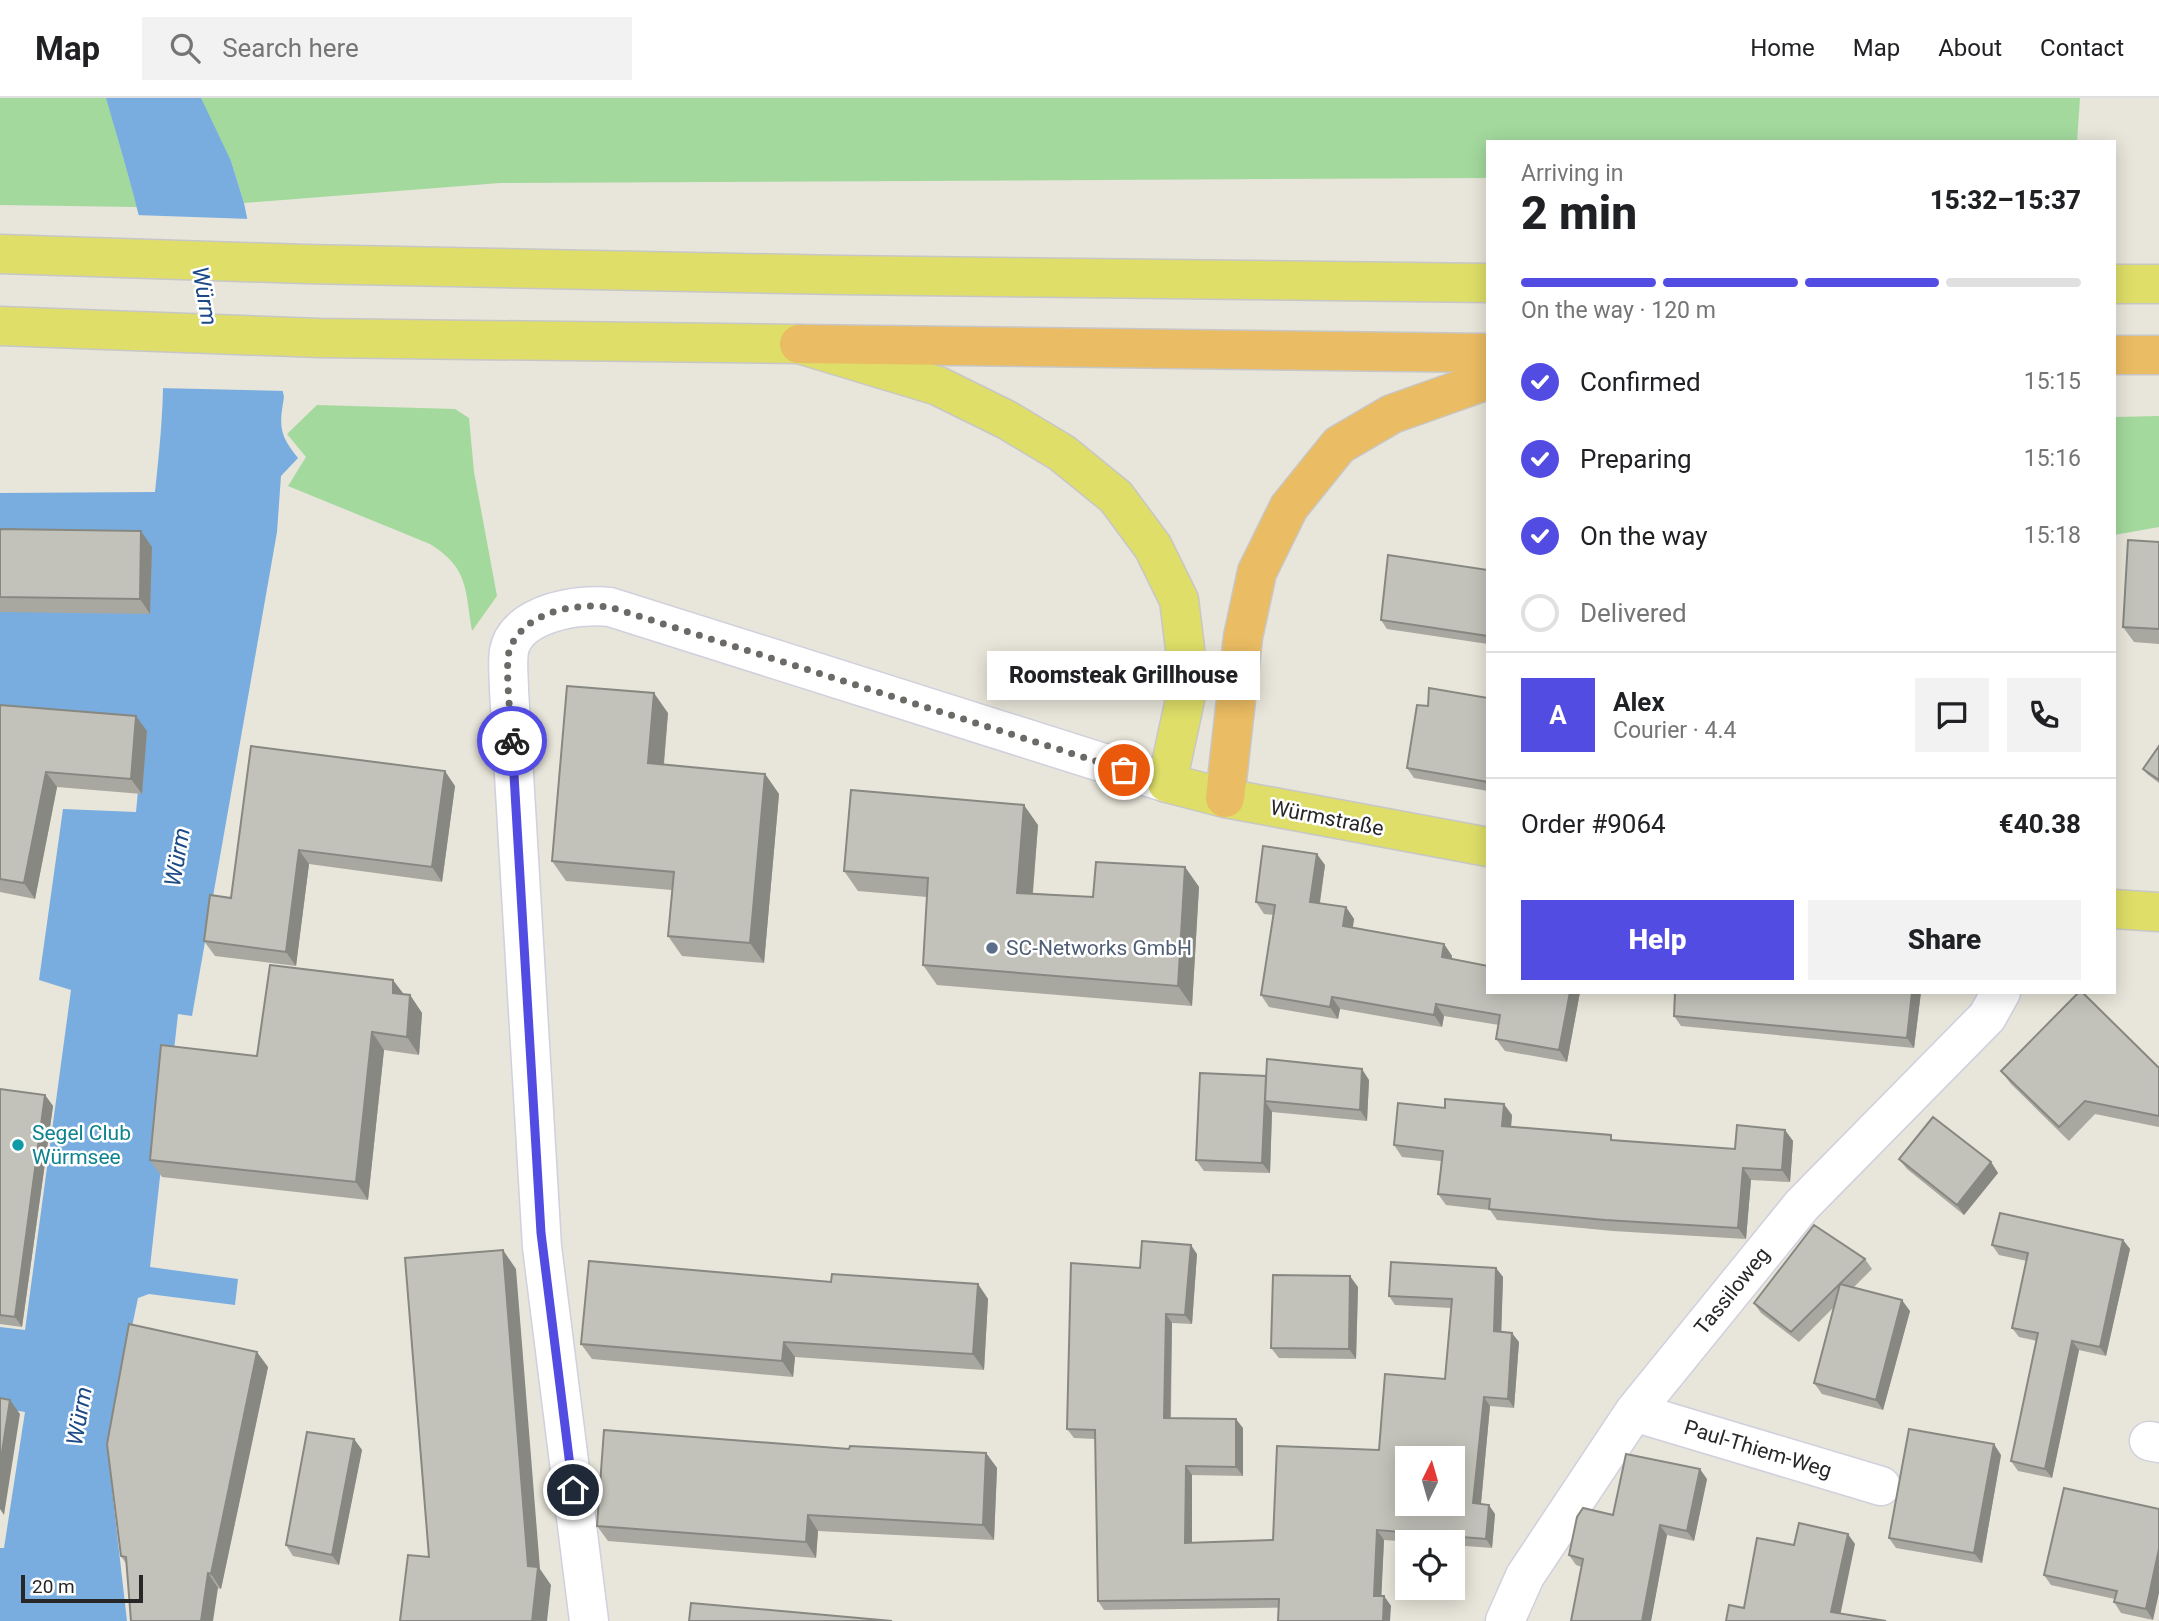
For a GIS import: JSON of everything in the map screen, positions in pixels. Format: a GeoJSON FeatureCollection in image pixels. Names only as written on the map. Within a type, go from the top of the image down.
{"type":"FeatureCollection","features":[{"type":"Feature","properties":{"kind":"highway"},"geometry":{"type":"LineString","coordinates":[[799,344],[1486,352]]}},
{"type":"Feature","properties":{"kind":"highway"},"geometry":{"type":"LineString","coordinates":[[2116,355],[2159,355]]}},
{"type":"Feature","properties":{"kind":"highway"},"geometry":{"type":"LineString","coordinates":[[1225,798],[1243,637],[1257,572],[1289,507],[1339,445],[1392,414],[1486,381]]}},
{"type":"Feature","properties":{"kind":"main road"},"geometry":{"type":"LineString","coordinates":[[0,254],[305,264],[841,275],[1486,283]]}},
{"type":"Feature","properties":{"kind":"main road"},"geometry":{"type":"LineString","coordinates":[[2116,284],[2159,284]]}},
{"type":"Feature","properties":{"kind":"main road"},"geometry":{"type":"LineString","coordinates":[[0,326],[319,338],[799,344],[938,386],[996,414],[1062,453],[1116,497],[1153,547],[1179,600],[1189,681],[1167,783]]}},
{"type":"Feature","properties":{"kind":"main road","name":"Würmstraße"},"geometry":{"type":"LineString","coordinates":[[1167,783],[1225,798],[1486,847]]}},
{"type":"Feature","properties":{"kind":"main road"},"geometry":{"type":"LineString","coordinates":[[2116,909],[2159,912]]}},
{"type":"Feature","properties":{"kind":"street"},"geometry":{"type":"LineString","coordinates":[[589,1621],[540,1219],[509,690],[509,650],[521,631],[558,609],[585,604],[610,607],[1167,783]]}},
{"type":"Feature","properties":{"kind":"street","name":"Tassiloweg"},"geometry":{"type":"LineString","coordinates":[[1505,1621],[1525,1576],[1634,1412],[1802,1205],[1987,1017],[2000,994]]}},
{"type":"Feature","properties":{"kind":"street","name":"Paul-Thiem-Weg"},"geometry":{"type":"LineString","coordinates":[[1634,1412],[1881,1486]]}},
{"type":"Feature","properties":{"kind":"green space"},"geometry":{"type":"Polygon","coordinates":[[[0,98],[2080,98],[2077,140],[1486,140],[1486,178],[500,183],[244,203],[231,161],[110,110],[137,207],[0,205],[0,98]]]}},
{"type":"Feature","properties":{"kind":"green space"},"geometry":{"type":"Polygon","coordinates":[[[317,405],[455,409],[469,418],[474,472],[497,596],[472,631],[463,581],[459,571],[443,553],[430,544],[288,486],[306,457],[287,434],[317,405]]]}},
{"type":"Feature","properties":{"kind":"green space"},"geometry":{"type":"Polygon","coordinates":[[[2159,416],[2159,527],[2116,535],[2116,417],[2159,416]]]}},
{"type":"Feature","properties":{"kind":"water","name":"Würm"},"geometry":{"type":"Polygon","coordinates":[[[106,98],[201,98],[231,161],[244,203],[284,397],[282,430],[287,443],[298,458],[281,476],[277,532],[192,1016],[178,1014],[150,1267],[238,1279],[235,1305],[149,1294],[138,1298],[107,1446],[127,1621],[0,1621],[0,1548],[4,1548],[25,1412],[0,1408],[0,1327],[25,1330],[71,990],[39,980],[63,809],[136,812],[138,791],[0,777],[0,493],[155,492],[163,385],[160,321],[144,237],[106,98]]]}},
{"type":"Feature","properties":{"kind":"pier"},"geometry":{"type":"Polygon","coordinates":[[[135,215],[251,219],[287,391],[158,388],[156,323],[135,215]]]}},
{"type":"Feature","properties":{"kind":"building"},"geometry":{"type":"Polygon","coordinates":[[[0,529],[141,531],[140,599],[0,597],[0,529]]]}},
{"type":"Feature","properties":{"kind":"building"},"geometry":{"type":"Polygon","coordinates":[[[2128,540],[2159,542],[2159,629],[2123,627],[2128,540]]]}},
{"type":"Feature","properties":{"kind":"building"},"geometry":{"type":"Polygon","coordinates":[[[1388,555],[1486,570],[1486,636],[1381,620],[1388,555]]]}},
{"type":"Feature","properties":{"kind":"building"},"geometry":{"type":"Polygon","coordinates":[[[567,686],[654,693],[648,763],[765,774],[750,943],[668,936],[674,872],[552,861],[567,686]]]}},
{"type":"Feature","properties":{"kind":"building"},"geometry":{"type":"Polygon","coordinates":[[[1429,688],[1486,698],[1486,782],[1407,768],[1417,705],[1428,706],[1429,688]]]}},
{"type":"Feature","properties":{"kind":"building"},"geometry":{"type":"Polygon","coordinates":[[[0,705],[136,716],[131,779],[46,772],[24,883],[0,879],[0,705]]]}},
{"type":"Feature","properties":{"kind":"building"},"geometry":{"type":"Polygon","coordinates":[[[251,746],[445,771],[432,867],[299,850],[286,952],[204,941],[210,895],[231,898],[251,746]]]}},
{"type":"Feature","properties":{"kind":"building"},"geometry":{"type":"Polygon","coordinates":[[[2159,746],[2159,780],[2143,769],[2159,746]]]}},
{"type":"Feature","properties":{"kind":"building"},"geometry":{"type":"Polygon","coordinates":[[[851,790],[1024,805],[1017,893],[1093,897],[1096,862],[1185,867],[1178,986],[923,965],[928,878],[844,871],[851,790]]]}},
{"type":"Feature","properties":{"kind":"building"},"geometry":{"type":"Polygon","coordinates":[[[1263,846],[1317,854],[1310,902],[1346,907],[1343,926],[1444,944],[1442,957],[1486,966],[1486,994],[1570,994],[1559,1050],[1496,1039],[1500,1015],[1436,1004],[1434,1015],[1332,997],[1330,1007],[1261,995],[1275,905],[1256,902],[1263,846]]]}},
{"type":"Feature","properties":{"kind":"building"},"geometry":{"type":"Polygon","coordinates":[[[270,965],[393,980],[393,993],[410,995],[407,1037],[372,1032],[356,1182],[150,1160],[161,1045],[257,1056],[270,965]]]}},
{"type":"Feature","properties":{"kind":"building"},"geometry":{"type":"Polygon","coordinates":[[[1675,994],[1912,994],[1907,1038],[1674,1016],[1675,994]]]}},
{"type":"Feature","properties":{"kind":"building"},"geometry":{"type":"Polygon","coordinates":[[[2077,994],[2084,994],[2159,1068],[2159,1116],[2085,1101],[2059,1127],[2001,1071],[2077,994]]]}},
{"type":"Feature","properties":{"kind":"building"},"geometry":{"type":"Polygon","coordinates":[[[1267,1059],[1362,1069],[1360,1110],[1265,1101],[1267,1059]]]}},
{"type":"Feature","properties":{"kind":"building"},"geometry":{"type":"Polygon","coordinates":[[[1200,1073],[1266,1076],[1262,1163],[1196,1160],[1200,1073]]]}},
{"type":"Feature","properties":{"kind":"building"},"geometry":{"type":"Polygon","coordinates":[[[0,1089],[45,1095],[15,1317],[0,1315],[0,1089]]]}},
{"type":"Feature","properties":{"kind":"building"},"geometry":{"type":"Polygon","coordinates":[[[1445,1099],[1504,1104],[1502,1126],[1611,1135],[1611,1140],[1735,1149],[1737,1125],[1785,1130],[1782,1170],[1743,1168],[1738,1228],[1605,1220],[1489,1209],[1490,1199],[1438,1194],[1443,1151],[1394,1145],[1398,1103],[1445,1108],[1445,1099]]]}},
{"type":"Feature","properties":{"kind":"building"},"geometry":{"type":"Polygon","coordinates":[[[1933,1117],[1991,1162],[1957,1205],[1899,1159],[1933,1117]]]}},
{"type":"Feature","properties":{"kind":"building"},"geometry":{"type":"Polygon","coordinates":[[[2000,1213],[2123,1240],[2100,1347],[2072,1341],[2045,1469],[2011,1461],[2038,1333],[2012,1328],[2028,1253],[1992,1245],[2000,1213]]]}},
{"type":"Feature","properties":{"kind":"building"},"geometry":{"type":"Polygon","coordinates":[[[1814,1225],[1865,1259],[1791,1332],[1754,1303],[1814,1225]]]}},
{"type":"Feature","properties":{"kind":"building"},"geometry":{"type":"Polygon","coordinates":[[[1142,1241],[1191,1245],[1185,1315],[1166,1314],[1164,1418],[1236,1419],[1236,1467],[1186,1466],[1185,1543],[1273,1540],[1277,1446],[1379,1450],[1385,1374],[1445,1379],[1452,1299],[1389,1296],[1391,1262],[1496,1268],[1494,1331],[1512,1333],[1508,1399],[1484,1397],[1473,1503],[1489,1505],[1486,1539],[1465,1537],[1465,1530],[1377,1530],[1374,1596],[1384,1596],[1383,1621],[1278,1621],[1279,1599],[1098,1601],[1095,1430],[1067,1429],[1071,1263],[1140,1268],[1142,1241]]]}},
{"type":"Feature","properties":{"kind":"building"},"geometry":{"type":"Polygon","coordinates":[[[503,1250],[528,1566],[538,1567],[532,1621],[400,1621],[408,1555],[429,1557],[405,1258],[503,1250]]]}},
{"type":"Feature","properties":{"kind":"building"},"geometry":{"type":"Polygon","coordinates":[[[589,1261],[831,1282],[832,1274],[978,1284],[973,1354],[784,1342],[782,1361],[581,1344],[589,1261]]]}},
{"type":"Feature","properties":{"kind":"building"},"geometry":{"type":"Polygon","coordinates":[[[1273,1275],[1350,1276],[1349,1349],[1271,1348],[1273,1275]]]}},
{"type":"Feature","properties":{"kind":"building"},"geometry":{"type":"Polygon","coordinates":[[[1840,1284],[1902,1300],[1876,1400],[1814,1383],[1840,1284]]]}},
{"type":"Feature","properties":{"kind":"building"},"geometry":{"type":"Polygon","coordinates":[[[129,1324],[257,1352],[211,1574],[208,1573],[201,1621],[131,1621],[126,1557],[121,1556],[107,1444],[129,1324]]]}},
{"type":"Feature","properties":{"kind":"building"},"geometry":{"type":"Polygon","coordinates":[[[0,1398],[10,1400],[0,1465],[0,1398]]]}},
{"type":"Feature","properties":{"kind":"building"},"geometry":{"type":"Polygon","coordinates":[[[1909,1429],[1994,1444],[1974,1553],[1889,1538],[1909,1429]]]}},
{"type":"Feature","properties":{"kind":"building"},"geometry":{"type":"Polygon","coordinates":[[[604,1430],[849,1449],[850,1446],[986,1453],[983,1525],[808,1515],[806,1542],[597,1526],[604,1430]]]}},
{"type":"Feature","properties":{"kind":"building"},"geometry":{"type":"Polygon","coordinates":[[[307,1432],[354,1439],[332,1555],[286,1545],[307,1432]]]}},
{"type":"Feature","properties":{"kind":"building"},"geometry":{"type":"Polygon","coordinates":[[[1626,1454],[1700,1469],[1687,1531],[1660,1525],[1642,1621],[1571,1621],[1583,1559],[1569,1555],[1577,1517],[1583,1508],[1613,1515],[1626,1454]]]}},
{"type":"Feature","properties":{"kind":"building"},"geometry":{"type":"Polygon","coordinates":[[[2064,1488],[2159,1509],[2159,1549],[2146,1609],[2114,1602],[2117,1591],[2044,1575],[2064,1488]]]}},
{"type":"Feature","properties":{"kind":"building"},"geometry":{"type":"Polygon","coordinates":[[[1799,1523],[1848,1534],[1831,1612],[1886,1621],[1726,1621],[1729,1605],[1744,1608],[1757,1538],[1794,1545],[1799,1523]]]}},
{"type":"Feature","properties":{"kind":"building"},"geometry":{"type":"Polygon","coordinates":[[[691,1603],[892,1621],[689,1621],[691,1603]]]}},
{"type":"Feature","properties":{"kind":"way so far"},"geometry":{"type":"LineString","coordinates":[[512,741],[509,650],[521,631],[558,609],[585,604],[610,607],[735,649],[1124,770]]}},
{"type":"Feature","properties":{"kind":"place","name":"Roomsteak Grillhouse"},"geometry":{"type":"Point","coordinates":[1124,770]}},
{"type":"Feature","properties":{"kind":"place","name":"SC-Networks GmbH"},"geometry":{"type":"Point","coordinates":[992,948]}},
{"type":"Feature","properties":{"kind":"place","name":"Segel Club Würmsee"},"geometry":{"type":"Point","coordinates":[18,1145]}},
{"type":"Feature","properties":{"kind":"route"},"geometry":{"type":"LineString","coordinates":[[512,741],[541,1233],[573,1490]]}}]}
